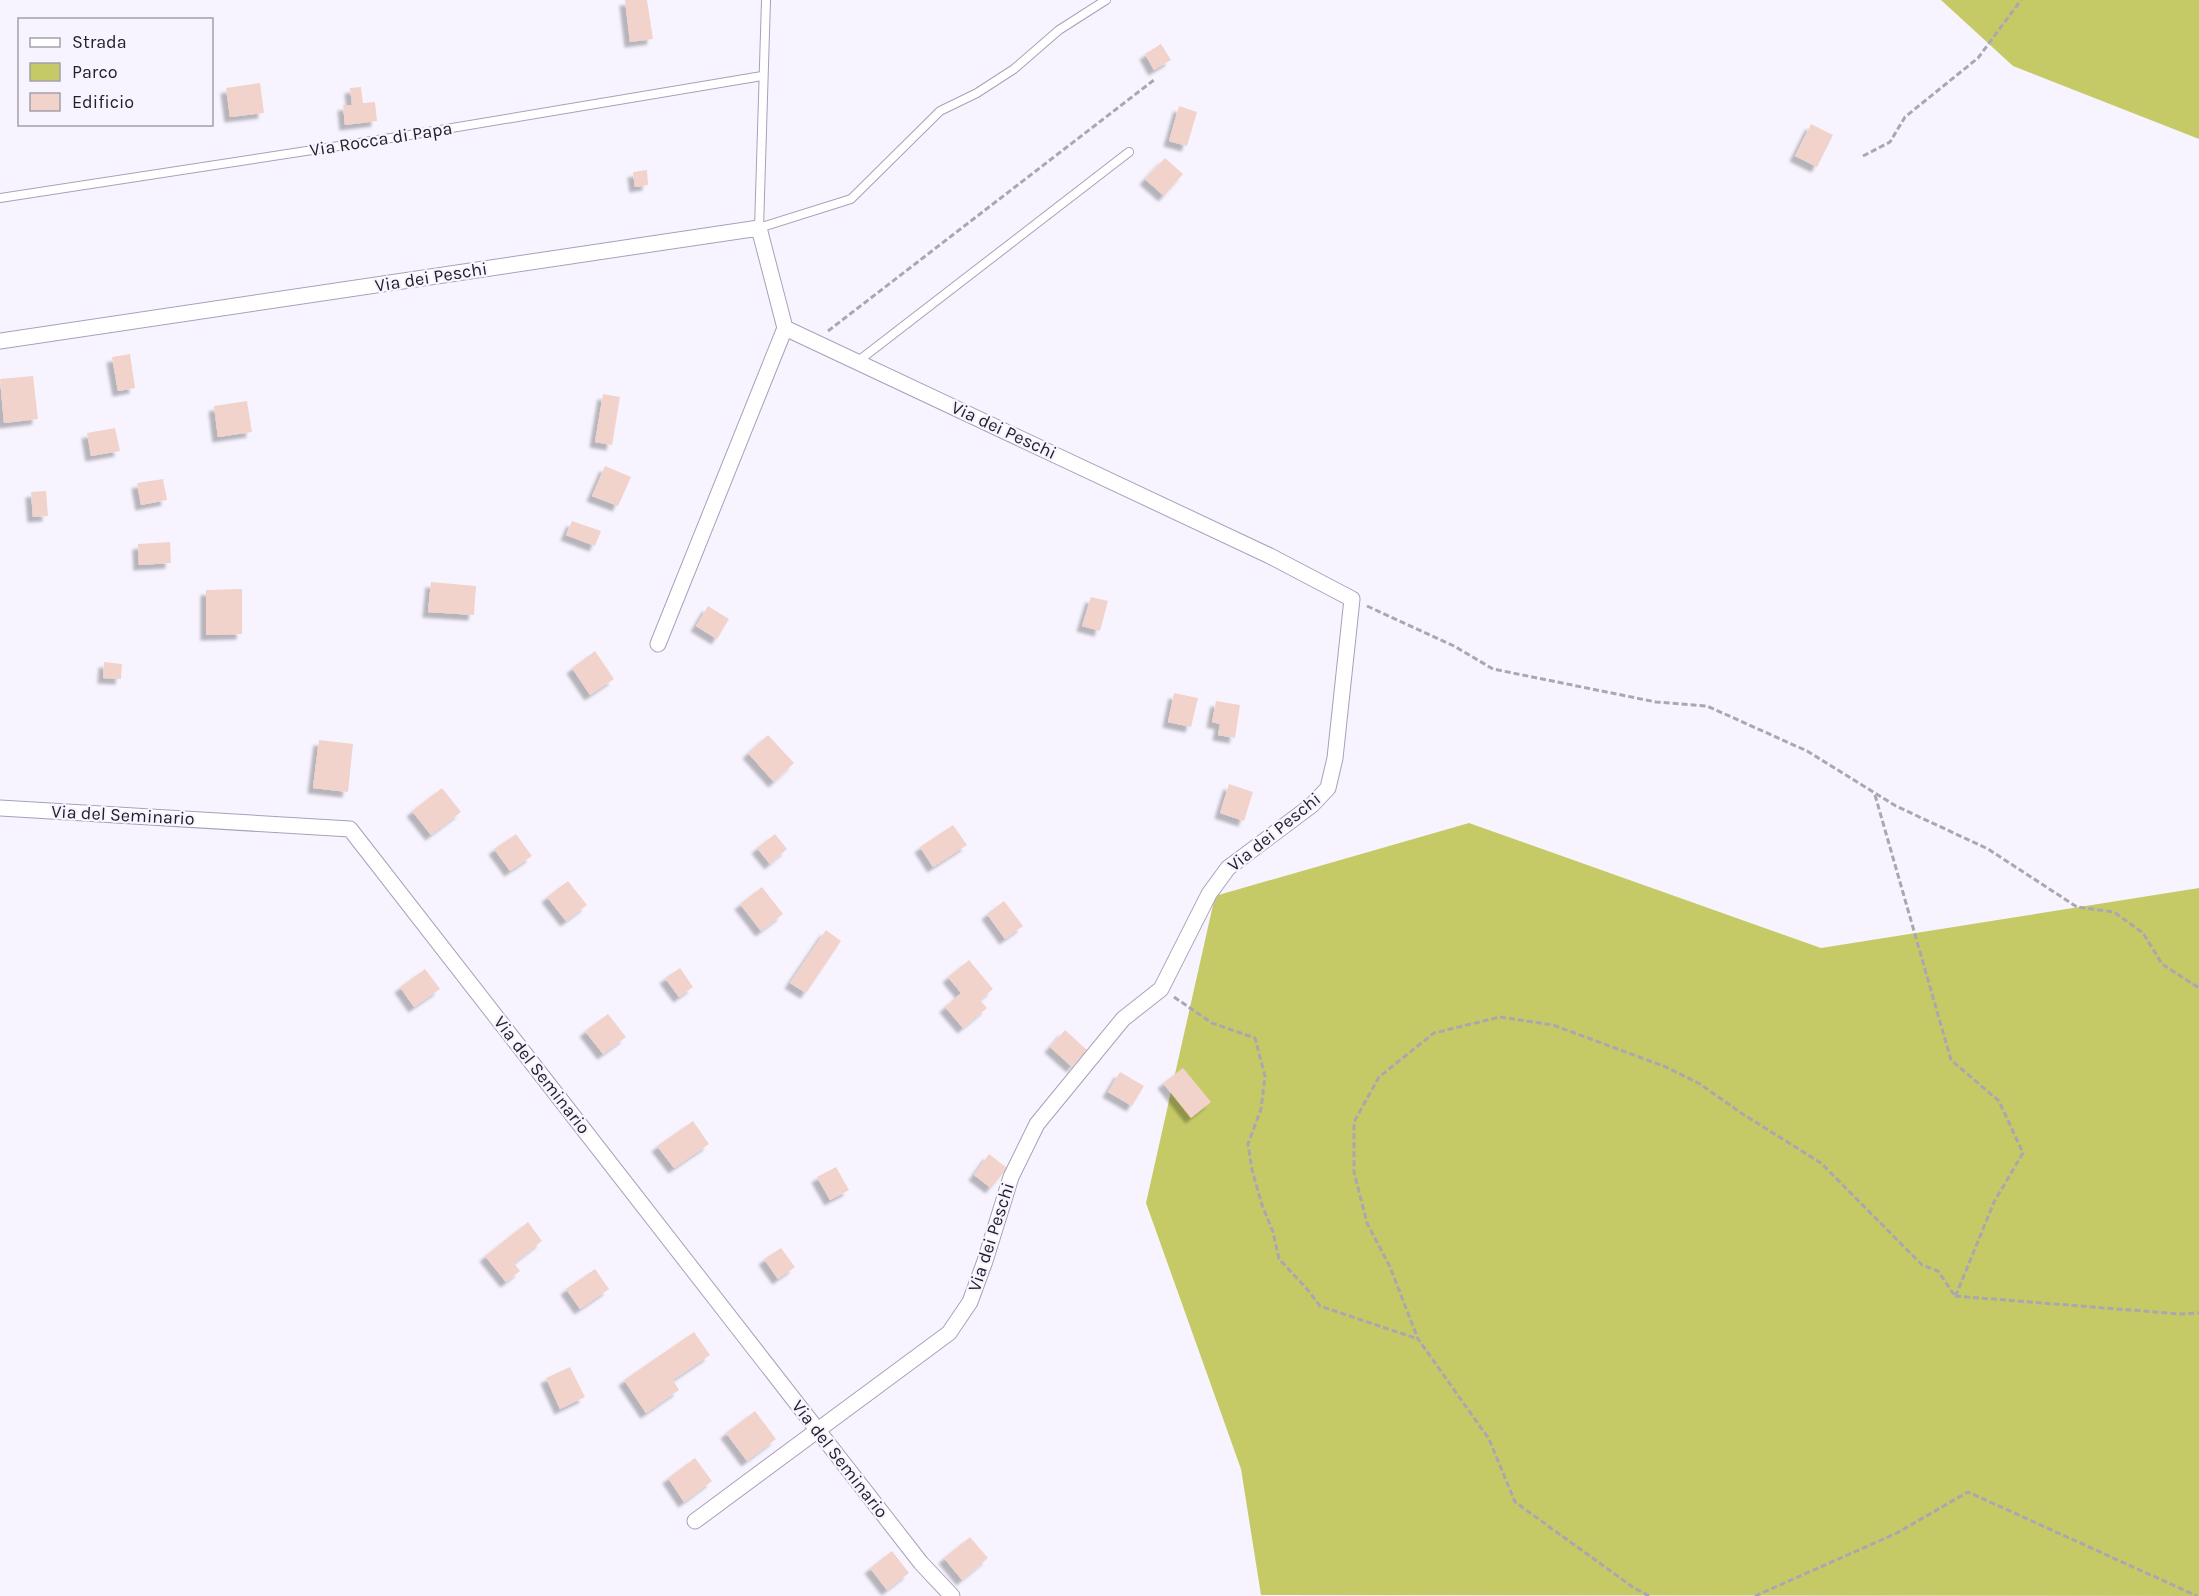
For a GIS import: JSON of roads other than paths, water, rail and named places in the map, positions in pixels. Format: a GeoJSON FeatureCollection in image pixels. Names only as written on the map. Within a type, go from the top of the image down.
{"type":"FeatureCollection","features":[{"type":"Feature","properties":{"kind":"street"},"geometry":{"type":"LineString","coordinates":[[658,644],[785,328],[759,228]]}},
{"type":"Feature","properties":{"kind":"street","name":"Via dei Peschi"},"geometry":{"type":"LineString","coordinates":[[0,341],[759,228]]}},
{"type":"Feature","properties":{"kind":"street","name":"Via dei Peschi"},"geometry":{"type":"LineString","coordinates":[[695,1521],[949,1333],[970,1302],[1011,1177],[1037,1124],[1123,1019],[1161,989],[1209,894],[1228,868],[1312,805],[1328,788],[1335,758],[1352,599],[1259,550],[785,328]]}},
{"type":"Feature","properties":{"kind":"street","name":"Via del Seminario"},"geometry":{"type":"LineString","coordinates":[[0,808],[350,829],[921,1563],[952,1596]]}},
{"type":"Feature","properties":{"kind":"lane"},"geometry":{"type":"LineString","coordinates":[[766,0],[759,228],[851,199],[940,111],[977,93],[1014,69],[1059,30],[1106,0]]}},
{"type":"Feature","properties":{"kind":"lane","name":"Via Rocca di Papa"},"geometry":{"type":"LineString","coordinates":[[0,198],[404,136],[762,76]]}},
{"type":"Feature","properties":{"kind":"lane"},"geometry":{"type":"LineString","coordinates":[[857,362],[1129,152]]}}]}
